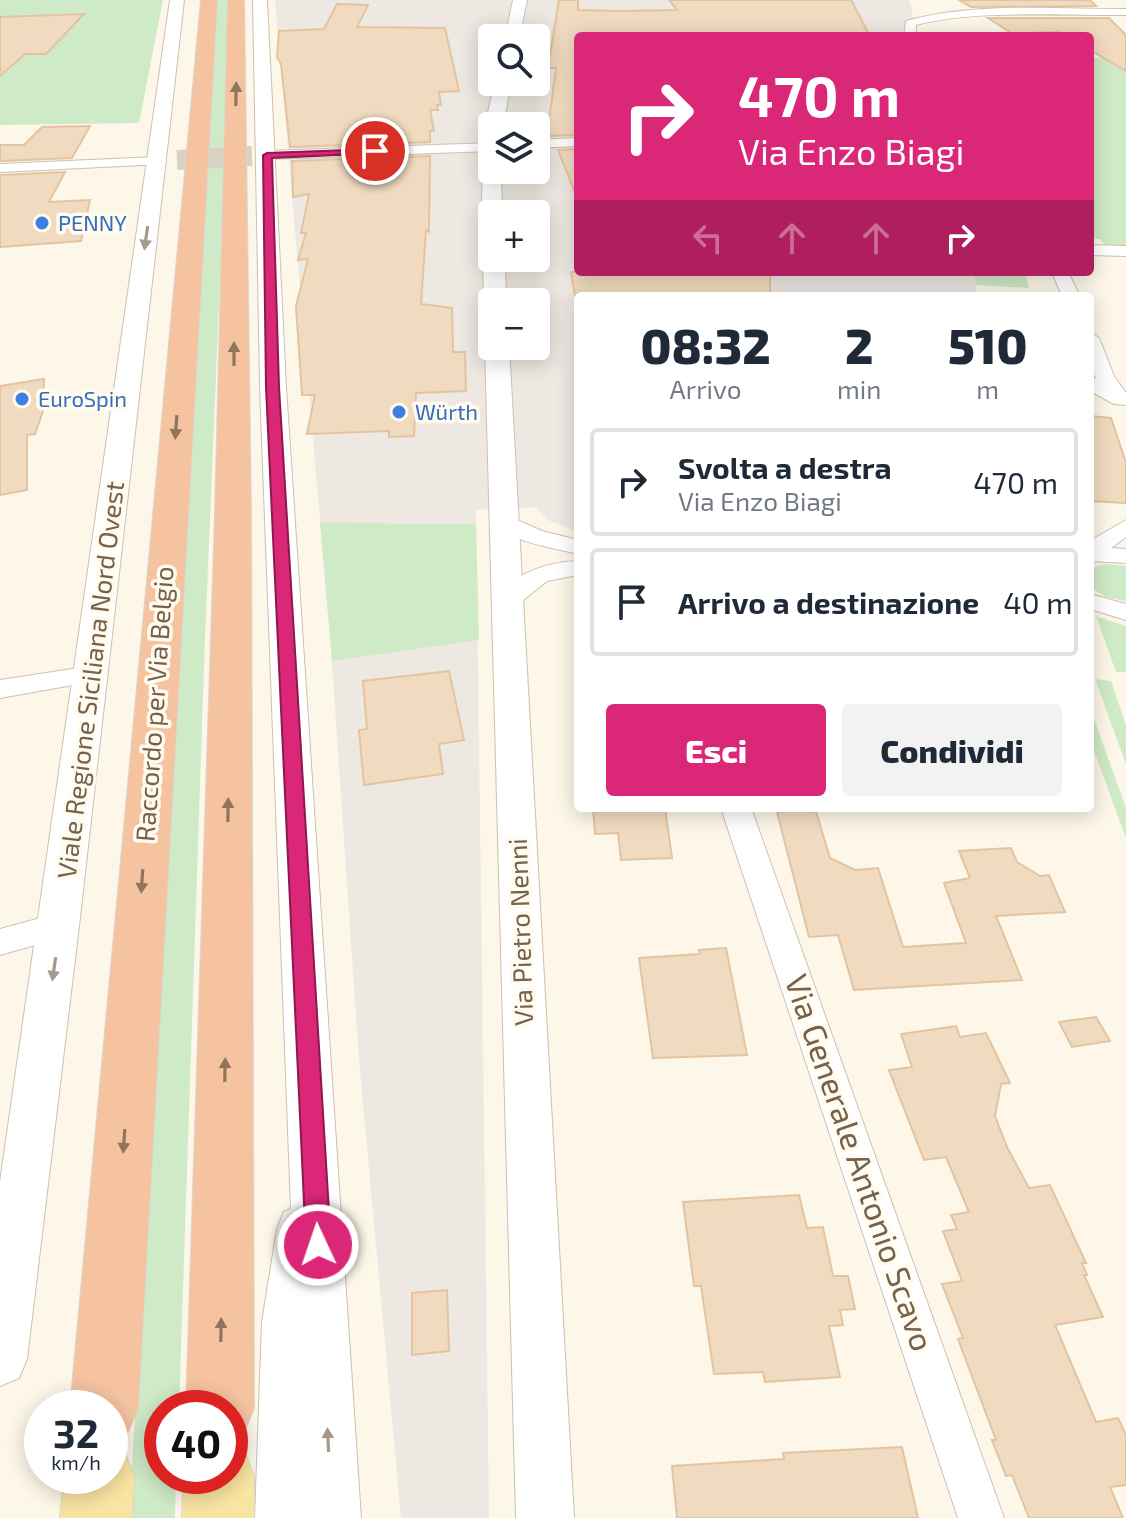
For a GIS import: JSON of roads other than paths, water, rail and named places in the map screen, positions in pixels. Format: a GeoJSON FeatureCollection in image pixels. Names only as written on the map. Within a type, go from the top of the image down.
{"type":"FeatureCollection","features":[{"type":"Feature","properties":{"kind":"highway","name":"Raccordo per Via Belgio"},"geometry":{"type":"LineString","coordinates":[[105,1390],[209,0]]}},
{"type":"Feature","properties":{"kind":"highway"},"geometry":{"type":"LineString","coordinates":[[220,1390],[233,516],[236,0]]}},
{"type":"Feature","properties":{"kind":"main road"},"geometry":{"type":"LineString","coordinates":[[96,1518],[98,1494]]}},
{"type":"Feature","properties":{"kind":"main road"},"geometry":{"type":"LineString","coordinates":[[218,1518],[219,1494]]}},
{"type":"Feature","properties":{"kind":"street","name":"Viale Regione Siciliana Nord Ovest"},"geometry":{"type":"LineString","coordinates":[[0,1359],[11,1200],[59,926],[92,674],[167,161],[177,0]]}},
{"type":"Feature","properties":{"kind":"street"},"geometry":{"type":"LineString","coordinates":[[260,0],[260,156],[332,1518]]}},
{"type":"Feature","properties":{"kind":"street"},"geometry":{"type":"LineString","coordinates":[[515,24],[520,0]]}},
{"type":"Feature","properties":{"kind":"street"},"geometry":{"type":"LineString","coordinates":[[940,0],[947,17]]}},
{"type":"Feature","properties":{"kind":"street"},"geometry":{"type":"LineString","coordinates":[[909,32],[908,26],[912,22],[947,17],[1019,12],[1126,12]]}},
{"type":"Feature","properties":{"kind":"street"},"geometry":{"type":"LineString","coordinates":[[550,143],[574,142]]}},
{"type":"Feature","properties":{"kind":"street"},"geometry":{"type":"LineString","coordinates":[[260,156],[478,148]]}},
{"type":"Feature","properties":{"kind":"street"},"geometry":{"type":"LineString","coordinates":[[0,168],[167,161]]}},
{"type":"Feature","properties":{"kind":"street"},"geometry":{"type":"LineString","coordinates":[[1094,251],[1118,250]]}},
{"type":"Feature","properties":{"kind":"street"},"geometry":{"type":"LineString","coordinates":[[1094,349],[1104,376],[1124,403]]}},
{"type":"Feature","properties":{"kind":"street","name":"Via Pietro Nenni"},"geometry":{"type":"LineString","coordinates":[[498,360],[545,1518]]}},
{"type":"Feature","properties":{"kind":"street"},"geometry":{"type":"LineString","coordinates":[[1094,385],[1124,403]]}},
{"type":"Feature","properties":{"kind":"street"},"geometry":{"type":"LineString","coordinates":[[1094,550],[1126,527]]}},
{"type":"Feature","properties":{"kind":"street"},"geometry":{"type":"LineString","coordinates":[[505,539],[534,536],[574,556]]}},
{"type":"Feature","properties":{"kind":"street"},"geometry":{"type":"LineString","coordinates":[[505,539],[538,565],[574,557]]}},
{"type":"Feature","properties":{"kind":"street"},"geometry":{"type":"LineString","coordinates":[[1094,553],[1126,556]]}},
{"type":"Feature","properties":{"kind":"street"},"geometry":{"type":"LineString","coordinates":[[507,601],[532,579],[574,558]]}},
{"type":"Feature","properties":{"kind":"street"},"geometry":{"type":"LineString","coordinates":[[1094,602],[1126,612]]}},
{"type":"Feature","properties":{"kind":"street"},"geometry":{"type":"LineString","coordinates":[[0,689],[92,674]]}},
{"type":"Feature","properties":{"kind":"street","name":"Via Generale Antonio Scavo"},"geometry":{"type":"LineString","coordinates":[[737,812],[981,1518]]}},
{"type":"Feature","properties":{"kind":"street"},"geometry":{"type":"LineString","coordinates":[[0,942],[59,926]]}},
{"type":"Feature","properties":{"kind":"street"},"geometry":{"type":"LineString","coordinates":[[284,1518],[288,1322],[314,1154]]}},
{"type":"Feature","properties":{"kind":"tunnel"},"geometry":{"type":"LineString","coordinates":[[177,160],[252,156]]}},
{"type":"Feature","properties":{"kind":"place","name":"PENNY"},"geometry":{"type":"Point","coordinates":[42,223]}},
{"type":"Feature","properties":{"kind":"place","name":"EuroSpin"},"geometry":{"type":"Point","coordinates":[22,399]}},
{"type":"Feature","properties":{"kind":"place","name":"Würth"},"geometry":{"type":"Point","coordinates":[399,412]}}]}
